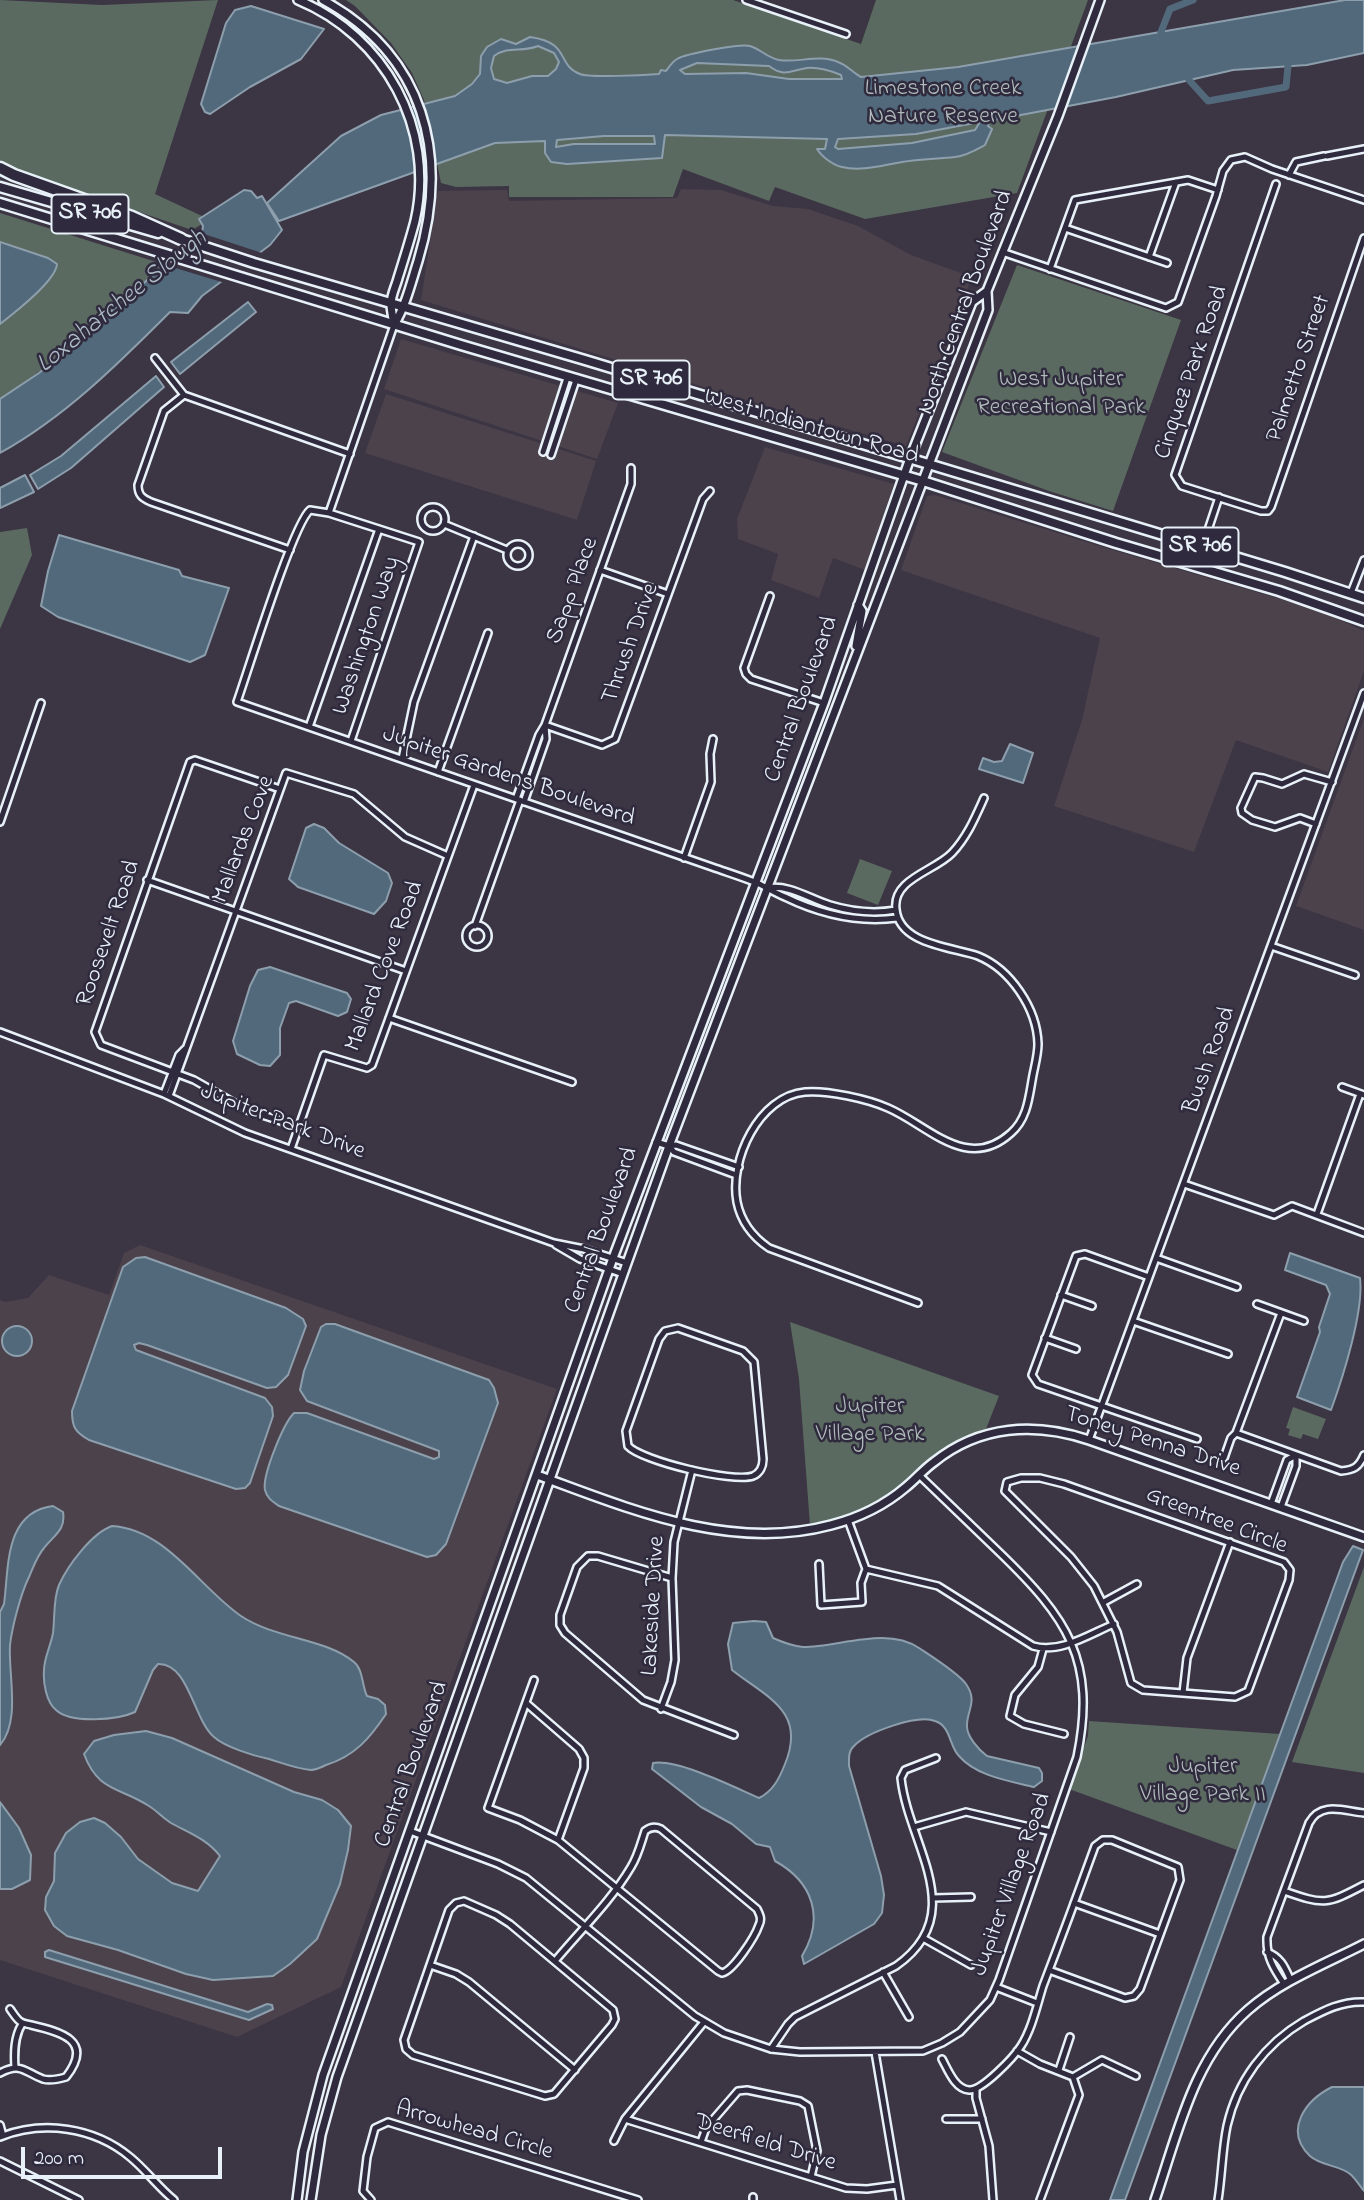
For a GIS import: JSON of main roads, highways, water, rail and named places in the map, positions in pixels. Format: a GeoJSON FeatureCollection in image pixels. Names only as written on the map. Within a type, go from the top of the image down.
{"type":"FeatureCollection","features":[{"type":"Feature","properties":{"kind":"highway"},"geometry":{"type":"LineString","coordinates":[[0,168],[132,217],[181,239]]}},
{"type":"Feature","properties":{"kind":"main road","name":"SR 706"},"geometry":{"type":"LineString","coordinates":[[0,187],[181,239]]}},
{"type":"Feature","properties":{"kind":"main road","name":"West Indiantown Road"},"geometry":{"type":"LineString","coordinates":[[0,203],[571,379],[904,475],[1279,591],[1364,621]]}},
{"type":"Feature","properties":{"kind":"main road","name":"West Indiantown Road"},"geometry":{"type":"LineString","coordinates":[[181,239],[930,464],[1364,598]]}},
{"type":"Feature","properties":{"kind":"water"},"geometry":{"type":"Polygon","coordinates":[[[1345,0],[1364,0],[1364,53],[1307,65],[1233,70],[1116,97],[989,121],[988,126],[992,129],[985,145],[959,156],[849,168],[835,164],[819,152],[817,149],[825,149],[827,139],[665,135],[662,158],[567,164],[551,162],[545,153],[545,141],[495,143],[279,221],[267,203],[341,136],[381,115],[455,96],[472,84],[480,74],[481,56],[487,47],[501,39],[516,44],[530,37],[543,40],[558,49],[572,70],[594,76],[659,74],[682,57],[745,45],[779,60],[831,60],[861,77],[958,67],[1345,0]],[[538,46],[505,51],[494,56],[491,68],[494,79],[507,83],[532,76],[548,76],[556,69],[559,62],[554,53],[538,46]],[[697,63],[680,70],[685,74],[746,73],[789,79],[842,79],[841,75],[811,68],[779,72],[769,66],[697,63]],[[980,122],[916,134],[838,139],[835,147],[838,149],[912,143],[975,130],[980,122]],[[654,136],[557,140],[556,147],[574,144],[655,144],[654,136]]]}},
{"type":"Feature","properties":{"kind":"water"},"geometry":{"type":"Polygon","coordinates":[[[251,6],[324,29],[301,59],[250,87],[210,114],[205,112],[201,104],[226,23],[235,10],[251,6]]]}},
{"type":"Feature","properties":{"kind":"water","name":"Loxahatchee Slough"},"geometry":{"type":"Polygon","coordinates":[[[244,190],[251,191],[257,198],[262,196],[282,230],[270,245],[202,296],[188,313],[170,312],[69,406],[0,453],[0,399],[39,373],[202,233],[203,226],[199,219],[244,190]]]}},
{"type":"Feature","properties":{"kind":"water"},"geometry":{"type":"Polygon","coordinates":[[[0,242],[48,258],[57,264],[42,288],[0,324],[0,242]]]}},
{"type":"Feature","properties":{"kind":"water"},"geometry":{"type":"Polygon","coordinates":[[[248,302],[256,312],[180,374],[171,362],[248,302]]]}},
{"type":"Feature","properties":{"kind":"water"},"geometry":{"type":"Polygon","coordinates":[[[156,376],[164,387],[71,468],[38,489],[30,475],[61,456],[156,376]]]}},
{"type":"Feature","properties":{"kind":"water"},"geometry":{"type":"Polygon","coordinates":[[[25,475],[34,492],[0,508],[0,488],[25,475]]]}},
{"type":"Feature","properties":{"kind":"water"},"geometry":{"type":"Polygon","coordinates":[[[59,535],[179,570],[182,576],[229,588],[205,655],[190,662],[58,617],[41,606],[59,535]]]}},
{"type":"Feature","properties":{"kind":"water"},"geometry":{"type":"Polygon","coordinates":[[[1010,744],[1033,753],[1023,783],[979,769],[983,758],[994,762],[1002,761],[1010,744]]]}},
{"type":"Feature","properties":{"kind":"water"},"geometry":{"type":"Polygon","coordinates":[[[314,824],[324,828],[339,843],[388,873],[392,883],[386,901],[374,914],[298,887],[289,879],[306,828],[314,824]]]}},
{"type":"Feature","properties":{"kind":"water"},"geometry":{"type":"Polygon","coordinates":[[[270,967],[347,993],[351,999],[347,1012],[338,1016],[296,1001],[289,1003],[280,1028],[280,1055],[270,1066],[260,1065],[237,1054],[233,1041],[250,986],[258,970],[270,967]]]}},
{"type":"Feature","properties":{"kind":"water"},"geometry":{"type":"Polygon","coordinates":[[[1290,1253],[1360,1278],[1356,1326],[1331,1410],[1297,1397],[1330,1294],[1326,1285],[1285,1270],[1290,1253]]]}},
{"type":"Feature","properties":{"kind":"water"},"geometry":{"type":"Polygon","coordinates":[[[145,1257],[286,1308],[303,1319],[306,1326],[288,1375],[276,1387],[267,1388],[147,1345],[134,1345],[136,1350],[265,1398],[272,1407],[273,1416],[250,1483],[245,1488],[236,1489],[89,1440],[77,1432],[72,1411],[123,1267],[136,1258],[145,1257]]]}},
{"type":"Feature","properties":{"kind":"water"},"geometry":{"type":"Polygon","coordinates":[[[335,1324],[489,1380],[494,1388],[498,1403],[446,1544],[436,1555],[427,1557],[279,1506],[266,1493],[265,1483],[274,1450],[294,1413],[307,1413],[434,1459],[439,1457],[439,1451],[307,1401],[300,1390],[304,1371],[321,1327],[335,1324]]]}},
{"type":"Feature","properties":{"kind":"water"},"geometry":{"type":"Polygon","coordinates":[[[17,1326],[28,1330],[32,1341],[28,1352],[17,1356],[6,1352],[2,1341],[6,1330],[17,1326]]]}},
{"type":"Feature","properties":{"kind":"water"},"geometry":{"type":"Polygon","coordinates":[[[53,1506],[63,1512],[63,1523],[37,1558],[17,1610],[10,1645],[12,1710],[6,1735],[0,1745],[0,1612],[4,1604],[12,1544],[25,1519],[37,1510],[53,1506]]]}},
{"type":"Feature","properties":{"kind":"water"},"geometry":{"type":"Polygon","coordinates":[[[112,1526],[149,1537],[166,1548],[226,1604],[254,1624],[329,1648],[354,1662],[359,1669],[367,1696],[378,1699],[385,1705],[386,1714],[374,1731],[345,1757],[313,1770],[248,1753],[214,1737],[207,1729],[177,1672],[158,1664],[135,1712],[118,1717],[83,1719],[56,1710],[48,1697],[44,1675],[53,1633],[57,1590],[68,1568],[81,1551],[97,1535],[112,1526]]]}},
{"type":"Feature","properties":{"kind":"water"},"geometry":{"type":"Polygon","coordinates":[[[1353,1546],[1363,1550],[1125,2200],[1110,2200],[1343,1562],[1353,1546]]]}},
{"type":"Feature","properties":{"kind":"water"},"geometry":{"type":"Polygon","coordinates":[[[766,1622],[773,1638],[803,1647],[878,1638],[906,1642],[919,1648],[966,1684],[972,1700],[967,1729],[980,1750],[987,1756],[1039,1768],[1042,1773],[1042,1781],[1034,1787],[984,1773],[959,1756],[944,1727],[927,1719],[893,1726],[870,1735],[854,1746],[849,1755],[849,1766],[881,1876],[884,1895],[882,1913],[874,1924],[804,1964],[802,1956],[809,1942],[814,1915],[806,1890],[798,1879],[775,1861],[770,1847],[756,1844],[732,1824],[701,1807],[652,1769],[653,1763],[677,1765],[759,1798],[775,1784],[790,1746],[791,1731],[787,1718],[770,1698],[732,1670],[728,1644],[733,1623],[766,1622]]]}},
{"type":"Feature","properties":{"kind":"water"},"geometry":{"type":"Polygon","coordinates":[[[146,1731],[172,1738],[294,1792],[322,1800],[338,1810],[351,1826],[340,1884],[317,1939],[273,1976],[213,1980],[186,1974],[118,1950],[67,1936],[54,1926],[45,1910],[46,1897],[54,1881],[55,1853],[66,1833],[80,1822],[94,1818],[105,1823],[121,1837],[138,1859],[172,1883],[198,1891],[220,1856],[204,1841],[171,1823],[149,1806],[103,1782],[84,1754],[94,1741],[114,1735],[146,1731]]]}},
{"type":"Feature","properties":{"kind":"water"},"geometry":{"type":"Polygon","coordinates":[[[0,1802],[19,1828],[31,1855],[30,1880],[12,1889],[0,1889],[0,1802]]]}},
{"type":"Feature","properties":{"kind":"water"},"geometry":{"type":"Polygon","coordinates":[[[49,1950],[248,2012],[267,2004],[272,2005],[273,2009],[249,2020],[45,1957],[45,1952],[49,1950]]]}},
{"type":"Feature","properties":{"kind":"water"},"geometry":{"type":"Polygon","coordinates":[[[1332,2087],[1364,2087],[1364,2191],[1346,2171],[1310,2156],[1298,2136],[1298,2126],[1306,2108],[1332,2087]]]}},
{"type":"Feature","properties":{"kind":"waterway"},"geometry":{"type":"LineString","coordinates":[[1161,32],[1170,9],[1193,0]]}},
{"type":"Feature","properties":{"kind":"waterway"},"geometry":{"type":"LineString","coordinates":[[1189,80],[1208,101],[1286,87],[1288,66]]}},
{"type":"Feature","properties":{"kind":"park label","name":"Limestone Creek Nature Reserve"},"geometry":{"type":"Point","coordinates":[943,104]}},
{"type":"Feature","properties":{"kind":"park label","name":"West Jupiter Recreational Park"},"geometry":{"type":"Point","coordinates":[1061,395]}},
{"type":"Feature","properties":{"kind":"park label","name":"Jupiter Village Park"},"geometry":{"type":"Point","coordinates":[870,1422]}},
{"type":"Feature","properties":{"kind":"park label","name":"Jupiter Village Park II"},"geometry":{"type":"Point","coordinates":[1203,1782]}}]}
